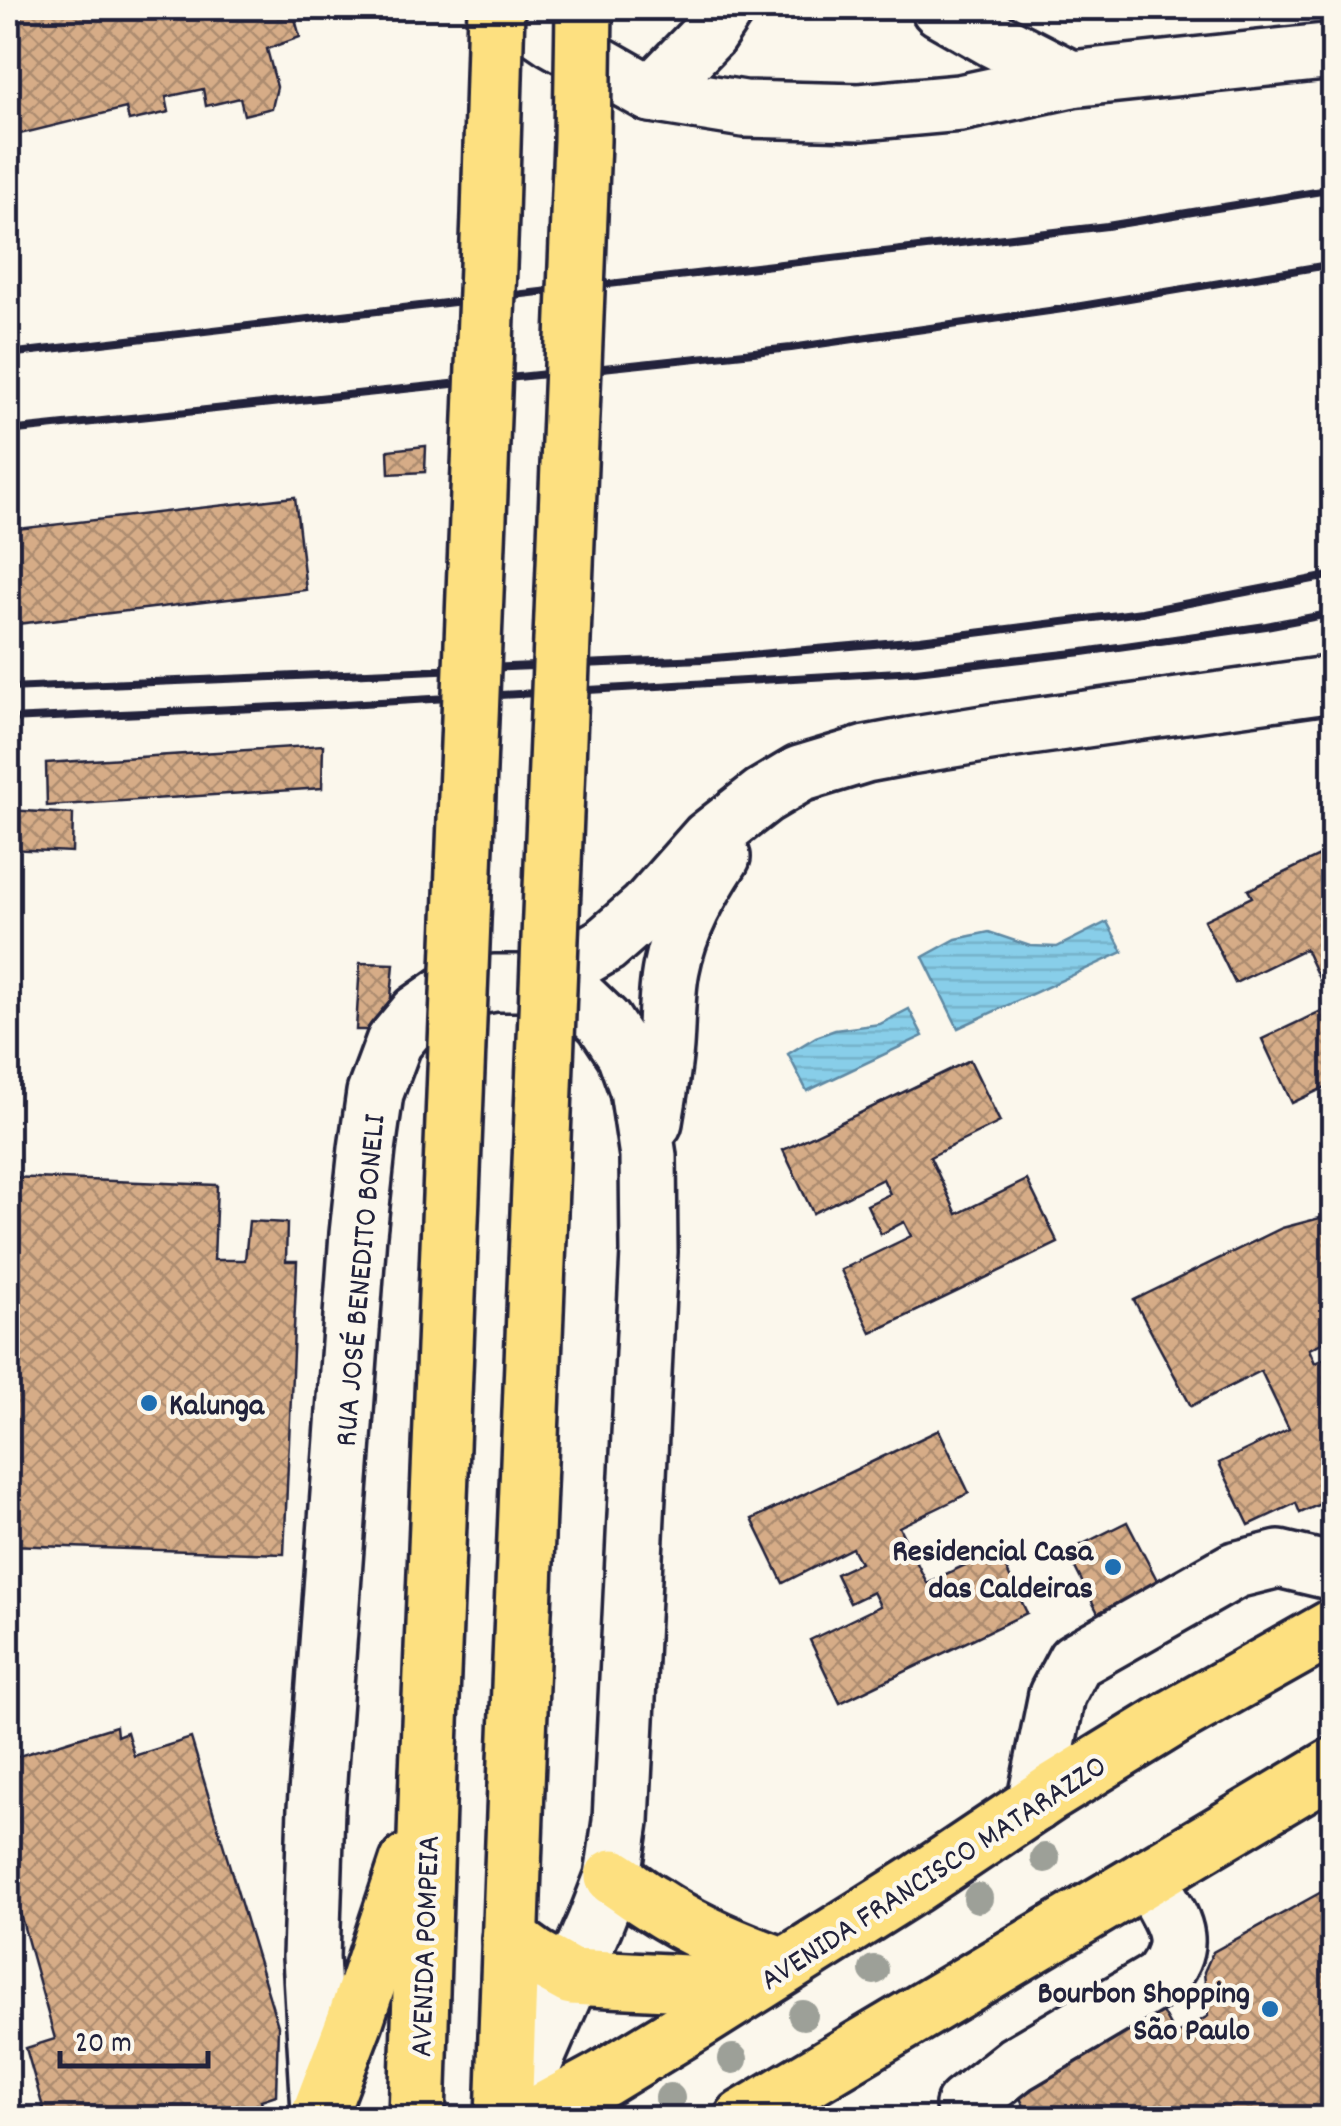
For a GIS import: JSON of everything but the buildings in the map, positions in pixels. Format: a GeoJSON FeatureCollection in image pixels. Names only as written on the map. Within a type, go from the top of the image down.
{"type":"FeatureCollection","features":[{"type":"Feature","properties":{"kind":"main road","name":"AVENIDA POMPEIA"},"geometry":{"type":"LineString","coordinates":[[418,2118],[496,8]]}},
{"type":"Feature","properties":{"kind":"main road"},"geometry":{"type":"LineString","coordinates":[[507,2118],[510,1939],[584,8]]}},
{"type":"Feature","properties":{"kind":"main road","name":"AVENIDA FRANCISCO MATARAZZO"},"geometry":{"type":"LineString","coordinates":[[531,2118],[603,2079],[1176,1716],[1334,1627]]}},
{"type":"Feature","properties":{"kind":"main road"},"geometry":{"type":"LineString","coordinates":[[746,2118],[1334,1766]]}},
{"type":"Feature","properties":{"kind":"main road"},"geometry":{"type":"LineString","coordinates":[[319,2115],[355,2021],[428,1794]]}},
{"type":"Feature","properties":{"kind":"main road"},"geometry":{"type":"LineString","coordinates":[[613,1876],[694,1928],[742,1952],[784,1966]]}},
{"type":"Feature","properties":{"kind":"main road"},"geometry":{"type":"LineString","coordinates":[[510,1939],[571,1976],[706,1984],[784,1966]]}},
{"type":"Feature","properties":{"kind":"street"},"geometry":{"type":"LineString","coordinates":[[508,8],[552,38],[651,94],[744,109],[860,112],[960,102],[1071,79],[1334,51]]}},
{"type":"Feature","properties":{"kind":"street"},"geometry":{"type":"LineString","coordinates":[[651,94],[708,36],[726,8]]}},
{"type":"Feature","properties":{"kind":"street"},"geometry":{"type":"LineString","coordinates":[[939,8],[1071,79]]}},
{"type":"Feature","properties":{"kind":"street"},"geometry":{"type":"LineString","coordinates":[[539,983],[605,944],[646,909],[708,838],[762,796],[800,774],[866,754],[1008,730],[1334,684]]}},
{"type":"Feature","properties":{"kind":"street"},"geometry":{"type":"LineString","coordinates":[[648,1156],[665,1047],[669,981],[682,932],[698,893],[762,796]]}},
{"type":"Feature","properties":{"kind":"street","name":"RUA JOSÉ BENEDITO BONELI"},"geometry":{"type":"LineString","coordinates":[[319,2115],[311,1957],[316,1808],[358,1234],[375,1094],[394,1042],[418,1013],[448,992],[494,983],[539,983],[578,997],[604,1022],[625,1054],[638,1090],[648,1156],[649,1252],[621,1821],[613,1876],[507,2118]]}},
{"type":"Feature","properties":{"kind":"street"},"geometry":{"type":"LineString","coordinates":[[1034,1804],[1058,1695],[1076,1661],[1234,1570],[1279,1559],[1334,1572]]}},
{"type":"Feature","properties":{"kind":"street"},"geometry":{"type":"LineString","coordinates":[[964,2105],[1016,2064],[1158,1980],[1171,1965],[1177,1948],[1176,1935],[1147,1877]]}},
{"type":"Feature","properties":{"kind":"water"},"geometry":{"type":"Polygon","coordinates":[[[1107,922],[1123,952],[958,1028],[923,957],[956,939],[989,932],[1030,946],[1057,947],[1107,922]]]}},
{"type":"Feature","properties":{"kind":"water"},"geometry":{"type":"Polygon","coordinates":[[[909,1009],[923,1036],[807,1091],[788,1054],[816,1037],[835,1030],[880,1024],[909,1009]]]}},
{"type":"Feature","properties":{"kind":"railway"},"geometry":{"type":"LineString","coordinates":[[8,354],[1107,226],[1334,189]]}},
{"type":"Feature","properties":{"kind":"railway"},"geometry":{"type":"LineString","coordinates":[[8,431],[791,348],[1063,309],[1334,264]]}},
{"type":"Feature","properties":{"kind":"railway"},"geometry":{"type":"LineString","coordinates":[[8,688],[703,659],[920,640],[1142,612],[1334,575]]}},
{"type":"Feature","properties":{"kind":"railway"},"geometry":{"type":"LineString","coordinates":[[8,719],[916,671],[1083,652],[1334,613]]}},
{"type":"Feature","properties":{"kind":"place","name":"Kalunga"},"geometry":{"type":"Point","coordinates":[149,1403]}},
{"type":"Feature","properties":{"kind":"place","name":"Residencial Casa das Caldeiras"},"geometry":{"type":"Point","coordinates":[1113,1567]}},
{"type":"Feature","properties":{"kind":"place","name":"Bourbon Shopping São Paulo"},"geometry":{"type":"Point","coordinates":[1270,2009]}}]}
